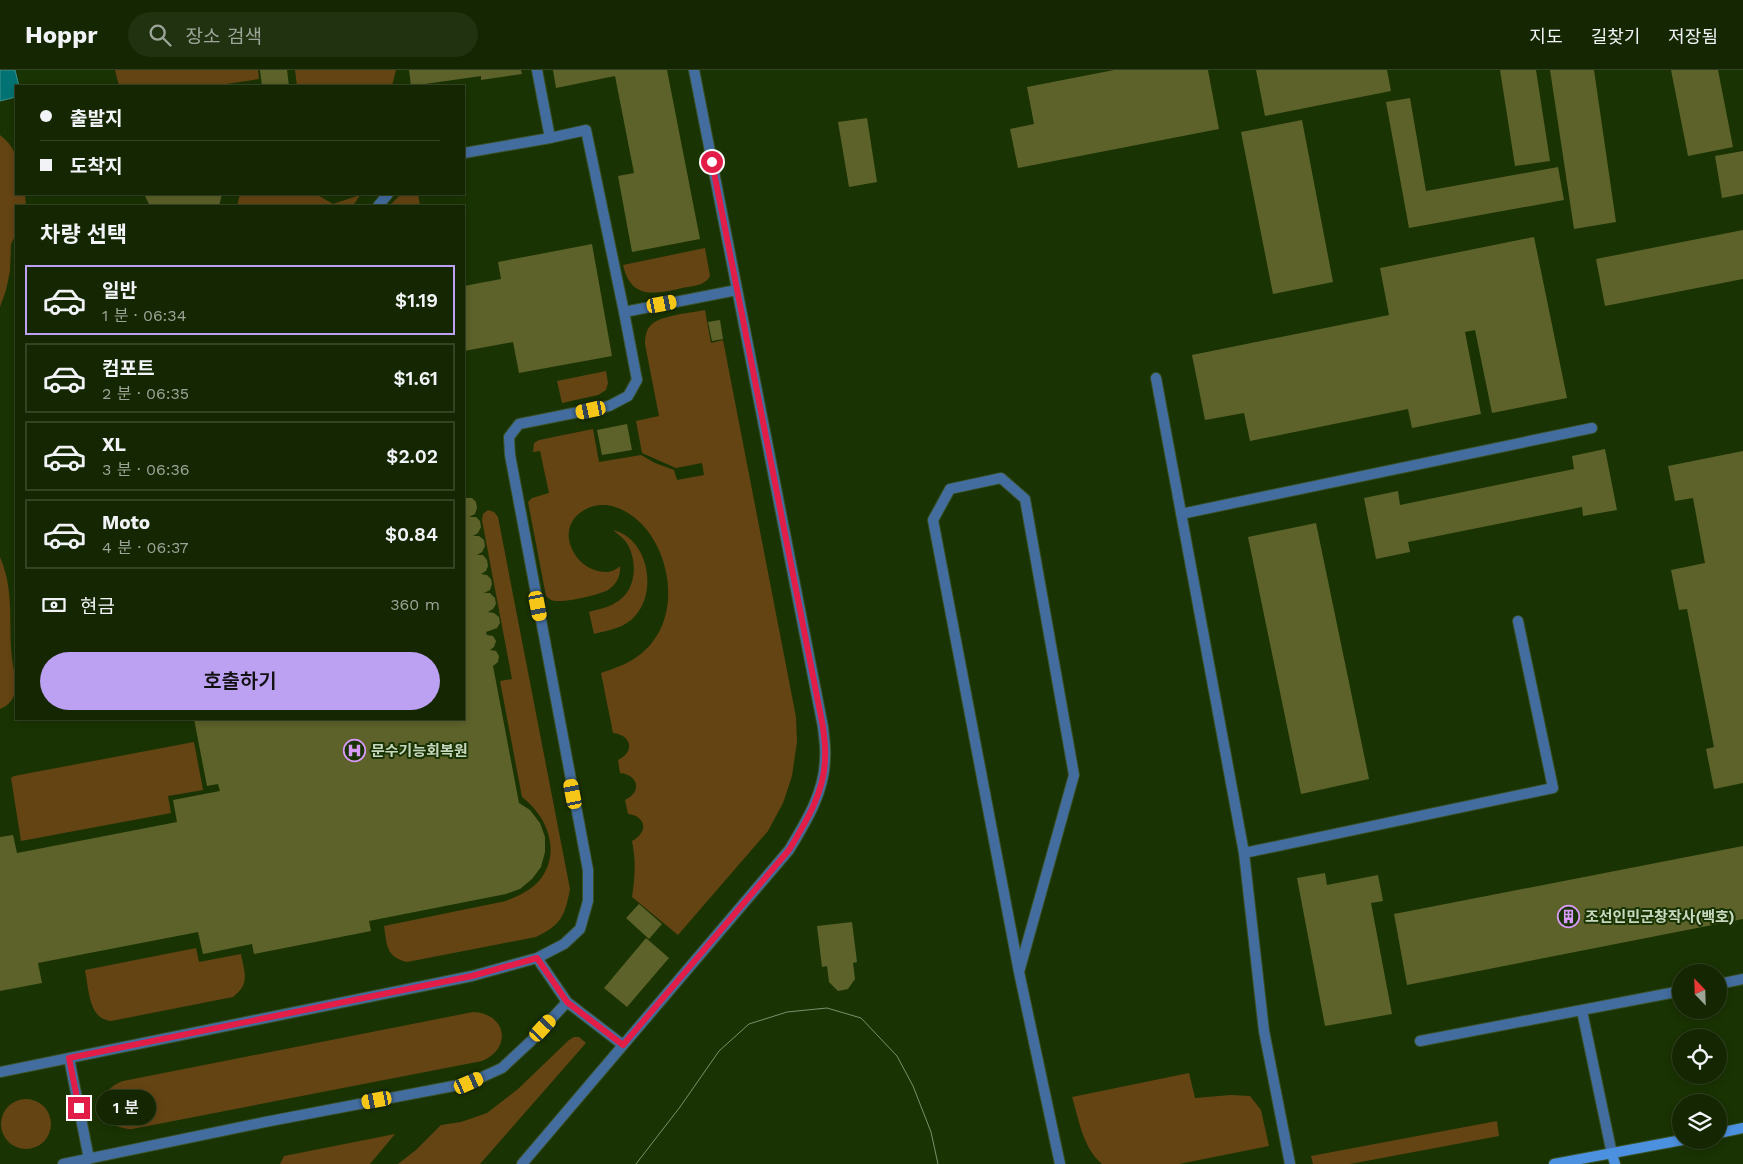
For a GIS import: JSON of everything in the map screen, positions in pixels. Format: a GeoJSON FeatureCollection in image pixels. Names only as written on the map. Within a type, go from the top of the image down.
{"type":"FeatureCollection","features":[{"type":"Feature","properties":{"kind":"street"},"geometry":{"type":"LineString","coordinates":[[537,70],[550,138]]}},
{"type":"Feature","properties":{"kind":"street"},"geometry":{"type":"LineString","coordinates":[[522,1164],[789,850],[806,823],[820,789],[826,759],[823,727],[694,70]]}},
{"type":"Feature","properties":{"kind":"street"},"geometry":{"type":"LineString","coordinates":[[0,1072],[472,976],[537,958],[564,944],[580,928],[588,900],[588,870],[510,455],[509,437],[519,424],[609,406],[628,396],[637,380],[586,130],[465,153]]}},
{"type":"Feature","properties":{"kind":"street"},"geometry":{"type":"LineString","coordinates":[[379,205],[387,195]]}},
{"type":"Feature","properties":{"kind":"street"},"geometry":{"type":"LineString","coordinates":[[624,312],[738,290]]}},
{"type":"Feature","properties":{"kind":"street"},"geometry":{"type":"LineString","coordinates":[[1156,378],[1244,853],[1264,1031],[1290,1164]]}},
{"type":"Feature","properties":{"kind":"street"},"geometry":{"type":"LineString","coordinates":[[1182,514],[1592,428]]}},
{"type":"Feature","properties":{"kind":"street"},"geometry":{"type":"LineString","coordinates":[[1019,972],[1074,775],[1025,499],[1001,478],[950,489],[934,520],[1019,972],[1060,1164]]}},
{"type":"Feature","properties":{"kind":"street"},"geometry":{"type":"LineString","coordinates":[[1244,853],[1553,788],[1518,621]]}},
{"type":"Feature","properties":{"kind":"street"},"geometry":{"type":"LineString","coordinates":[[537,958],[567,1002],[623,1045]]}},
{"type":"Feature","properties":{"kind":"street"},"geometry":{"type":"LineString","coordinates":[[1728,982],[1743,979]]}},
{"type":"Feature","properties":{"kind":"street"},"geometry":{"type":"LineString","coordinates":[[1420,1041],[1672,993]]}},
{"type":"Feature","properties":{"kind":"street"},"geometry":{"type":"LineString","coordinates":[[63,1164],[265,1122],[469,1083],[502,1068],[531,1041],[567,1002]]}},
{"type":"Feature","properties":{"kind":"street"},"geometry":{"type":"LineString","coordinates":[[1582,1011],[1613,1159]]}},
{"type":"Feature","properties":{"kind":"street"},"geometry":{"type":"LineString","coordinates":[[69,1058],[89,1159]]}},
{"type":"Feature","properties":{"kind":"street"},"geometry":{"type":"LineString","coordinates":[[1727,1131],[1743,1128]]}},
{"type":"Feature","properties":{"kind":"street"},"geometry":{"type":"LineString","coordinates":[[1554,1164],[1613,1159],[1672,1143]]}},
{"type":"Feature","properties":{"kind":"shaded area"},"geometry":{"type":"Polygon","coordinates":[[[115,70],[258,70],[259,79],[220,85],[119,85],[115,70]]]}},
{"type":"Feature","properties":{"kind":"shaded area"},"geometry":{"type":"Polygon","coordinates":[[[295,70],[396,70],[392,85],[297,85],[295,70]]]}},
{"type":"Feature","properties":{"kind":"shaded area"},"geometry":{"type":"Polygon","coordinates":[[[0,135],[15,154],[15,195],[25,195],[26,205],[15,205],[15,236],[11,244],[10,271],[0,307],[0,135]]]}},
{"type":"Feature","properties":{"kind":"shaded area"},"geometry":{"type":"Polygon","coordinates":[[[240,195],[318,195],[333,204],[360,195],[354,205],[237,205],[240,195]]]}},
{"type":"Feature","properties":{"kind":"shaded area"},"geometry":{"type":"Polygon","coordinates":[[[400,195],[418,195],[420,205],[390,205],[400,195]]]}},
{"type":"Feature","properties":{"kind":"shaded area"},"geometry":{"type":"Polygon","coordinates":[[[705,248],[710,276],[702,284],[694,286],[663,292],[645,292],[632,284],[623,265],[705,248]]]}},
{"type":"Feature","properties":{"kind":"shaded area"},"geometry":{"type":"Polygon","coordinates":[[[705,310],[711,343],[723,340],[796,717],[797,742],[792,776],[783,803],[768,831],[678,935],[632,897],[635,869],[632,841],[641,833],[643,825],[639,818],[628,814],[625,800],[634,793],[636,784],[631,777],[620,773],[618,760],[627,753],[629,744],[624,737],[613,733],[601,673],[623,665],[637,657],[652,642],[660,630],[668,604],[667,575],[663,561],[651,535],[629,513],[606,505],[588,508],[574,518],[570,526],[570,544],[581,562],[592,569],[607,572],[620,566],[619,577],[613,586],[603,592],[583,598],[551,600],[546,596],[528,502],[532,498],[549,493],[540,451],[533,452],[534,443],[539,440],[593,429],[599,462],[641,455],[674,470],[677,480],[704,475],[702,463],[676,468],[642,453],[636,421],[659,416],[645,344],[648,329],[651,325],[662,319],[705,310]]]}},
{"type":"Feature","properties":{"kind":"shaded area"},"geometry":{"type":"Polygon","coordinates":[[[606,371],[608,383],[606,390],[598,395],[562,403],[557,381],[606,371]]]}},
{"type":"Feature","properties":{"kind":"shaded area"},"geometry":{"type":"Polygon","coordinates":[[[488,510],[494,512],[498,517],[570,889],[564,913],[560,919],[551,928],[536,937],[407,962],[400,960],[391,953],[387,944],[384,926],[506,901],[532,888],[546,870],[550,859],[551,847],[545,825],[531,805],[522,797],[500,681],[512,679],[482,520],[483,514],[488,510]]]}},
{"type":"Feature","properties":{"kind":"shaded area"},"geometry":{"type":"Polygon","coordinates":[[[613,530],[625,535],[634,543],[641,554],[646,567],[646,593],[642,605],[631,620],[616,628],[594,634],[589,612],[609,606],[622,599],[631,586],[633,578],[632,554],[624,540],[613,530]]]}},
{"type":"Feature","properties":{"kind":"shaded area"},"geometry":{"type":"Polygon","coordinates":[[[0,557],[5,571],[10,598],[11,651],[15,675],[15,692],[11,701],[0,709],[0,557]]]}},
{"type":"Feature","properties":{"kind":"shaded area"},"geometry":{"type":"Polygon","coordinates":[[[194,742],[203,790],[168,796],[171,813],[21,841],[11,778],[14,776],[194,742]]]}},
{"type":"Feature","properties":{"kind":"shaded area"},"geometry":{"type":"Polygon","coordinates":[[[196,948],[199,962],[241,954],[245,977],[239,992],[233,997],[111,1021],[103,1019],[94,1009],[85,970],[196,948]]]}},
{"type":"Feature","properties":{"kind":"shaded area"},"geometry":{"type":"Polygon","coordinates":[[[473,1012],[493,1018],[502,1032],[498,1048],[492,1055],[482,1061],[132,1129],[112,1123],[106,1117],[103,1109],[106,1093],[113,1086],[123,1081],[473,1012]]]}},
{"type":"Feature","properties":{"kind":"shaded area"},"geometry":{"type":"Polygon","coordinates":[[[574,1037],[579,1037],[586,1043],[480,1164],[398,1164],[416,1150],[441,1125],[461,1122],[487,1113],[518,1089],[574,1037]]]}},
{"type":"Feature","properties":{"kind":"shaded area"},"geometry":{"type":"Polygon","coordinates":[[[1189,1073],[1195,1098],[1231,1095],[1250,1096],[1261,1110],[1269,1146],[1179,1164],[1102,1164],[1086,1142],[1072,1097],[1189,1073]]]}},
{"type":"Feature","properties":{"kind":"shaded area"},"geometry":{"type":"Polygon","coordinates":[[[26,1099],[35,1101],[46,1110],[51,1124],[49,1133],[40,1144],[26,1149],[17,1147],[6,1138],[1,1124],[3,1115],[12,1104],[26,1099]]]}},
{"type":"Feature","properties":{"kind":"shaded area"},"geometry":{"type":"Polygon","coordinates":[[[1497,1121],[1499,1136],[1350,1164],[1313,1164],[1311,1156],[1497,1121]]]}},
{"type":"Feature","properties":{"kind":"shaded area"},"geometry":{"type":"Polygon","coordinates":[[[395,1134],[370,1164],[280,1164],[284,1156],[395,1134]]]}},
{"type":"Feature","properties":{"kind":"water"},"geometry":{"type":"Polygon","coordinates":[[[0,70],[15,70],[19,85],[15,85],[15,97],[0,101],[0,70]]]}},
{"type":"Feature","properties":{"kind":"building"},"geometry":{"type":"Polygon","coordinates":[[[260,70],[287,70],[289,85],[262,85],[260,70]]]}},
{"type":"Feature","properties":{"kind":"building"},"geometry":{"type":"Polygon","coordinates":[[[409,70],[521,70],[522,74],[481,80],[481,76],[411,85],[409,70]]]}},
{"type":"Feature","properties":{"kind":"building"},"geometry":{"type":"Polygon","coordinates":[[[553,70],[667,70],[700,239],[632,252],[618,176],[634,173],[615,76],[556,88],[553,70]]]}},
{"type":"Feature","properties":{"kind":"building"},"geometry":{"type":"Polygon","coordinates":[[[1114,70],[1208,70],[1219,129],[1018,168],[1010,129],[1034,124],[1027,87],[1114,70]]]}},
{"type":"Feature","properties":{"kind":"building"},"geometry":{"type":"Polygon","coordinates":[[[1256,70],[1387,70],[1391,91],[1265,116],[1256,70]]]}},
{"type":"Feature","properties":{"kind":"building"},"geometry":{"type":"Polygon","coordinates":[[[1500,70],[1536,70],[1550,161],[1515,166],[1500,70]]]}},
{"type":"Feature","properties":{"kind":"building"},"geometry":{"type":"Polygon","coordinates":[[[1550,70],[1594,70],[1616,222],[1574,229],[1550,70]]]}},
{"type":"Feature","properties":{"kind":"building"},"geometry":{"type":"Polygon","coordinates":[[[1671,70],[1718,70],[1733,147],[1688,156],[1671,70]]]}},
{"type":"Feature","properties":{"kind":"building"},"geometry":{"type":"Polygon","coordinates":[[[1410,98],[1426,191],[1558,167],[1564,200],[1409,228],[1386,102],[1410,98]]]}},
{"type":"Feature","properties":{"kind":"building"},"geometry":{"type":"Polygon","coordinates":[[[867,118],[877,182],[849,187],[838,122],[867,118]]]}},
{"type":"Feature","properties":{"kind":"building"},"geometry":{"type":"Polygon","coordinates":[[[1302,120],[1333,282],[1273,294],[1241,132],[1302,120]]]}},
{"type":"Feature","properties":{"kind":"building"},"geometry":{"type":"Polygon","coordinates":[[[1743,151],[1743,194],[1722,198],[1715,156],[1743,151]]]}},
{"type":"Feature","properties":{"kind":"building"},"geometry":{"type":"Polygon","coordinates":[[[144,195],[222,195],[219,205],[150,205],[144,195]]]}},
{"type":"Feature","properties":{"kind":"building"},"geometry":{"type":"Polygon","coordinates":[[[1743,230],[1743,279],[1605,306],[1596,259],[1743,230]]]}},
{"type":"Feature","properties":{"kind":"building"},"geometry":{"type":"Polygon","coordinates":[[[1534,237],[1567,398],[1492,413],[1475,330],[1465,332],[1481,414],[1412,428],[1408,409],[1250,441],[1244,413],[1205,420],[1192,355],[1389,315],[1380,268],[1534,237]]]}},
{"type":"Feature","properties":{"kind":"building"},"geometry":{"type":"Polygon","coordinates":[[[592,244],[612,356],[519,373],[513,342],[465,351],[465,286],[501,279],[498,262],[592,244]]]}},
{"type":"Feature","properties":{"kind":"building"},"geometry":{"type":"Polygon","coordinates":[[[720,320],[723,339],[712,341],[708,322],[720,320]]]}},
{"type":"Feature","properties":{"kind":"building"},"geometry":{"type":"Polygon","coordinates":[[[627,424],[632,450],[602,455],[597,430],[627,424]]]}},
{"type":"Feature","properties":{"kind":"building"},"geometry":{"type":"Polygon","coordinates":[[[1605,449],[1617,510],[1583,516],[1582,507],[1408,542],[1410,552],[1376,559],[1364,498],[1398,491],[1400,505],[1574,469],[1572,456],[1605,449]]]}},
{"type":"Feature","properties":{"kind":"building"},"geometry":{"type":"Polygon","coordinates":[[[1743,451],[1743,783],[1714,789],[1706,749],[1714,747],[1687,609],[1679,610],[1671,570],[1705,563],[1693,498],[1675,501],[1668,466],[1743,451]]]}},
{"type":"Feature","properties":{"kind":"building","name":"문수기능회복원"},"geometry":{"type":"Polygon","coordinates":[[[465,498],[472,498],[476,502],[477,508],[475,514],[469,517],[476,517],[480,521],[481,527],[478,533],[473,536],[479,536],[484,540],[485,546],[482,552],[477,555],[483,555],[487,560],[488,566],[486,571],[481,574],[487,575],[491,579],[492,584],[490,590],[484,593],[490,593],[495,598],[496,604],[488,612],[494,613],[499,617],[500,623],[497,628],[486,632],[487,635],[493,636],[496,641],[494,647],[490,650],[496,651],[499,656],[498,662],[493,666],[519,803],[530,810],[540,823],[545,837],[545,852],[541,867],[532,879],[520,889],[506,894],[369,921],[371,931],[254,954],[252,944],[203,954],[198,932],[38,963],[42,983],[0,991],[0,837],[13,835],[17,853],[177,822],[173,800],[220,791],[218,784],[207,786],[194,720],[465,720],[465,498]]]}},
{"type":"Feature","properties":{"kind":"building"},"geometry":{"type":"Polygon","coordinates":[[[1316,523],[1369,779],[1301,794],[1248,537],[1316,523]]]}},
{"type":"Feature","properties":{"kind":"building","name":"조선인민군창작사(백호)"},"geometry":{"type":"Polygon","coordinates":[[[1743,846],[1743,919],[1407,985],[1394,914],[1743,846]]]}},
{"type":"Feature","properties":{"kind":"building"},"geometry":{"type":"Polygon","coordinates":[[[1325,873],[1327,885],[1378,875],[1383,901],[1371,903],[1392,1014],[1325,1026],[1297,878],[1325,873]]]}},
{"type":"Feature","properties":{"kind":"building"},"geometry":{"type":"Polygon","coordinates":[[[639,904],[662,924],[649,939],[626,918],[639,904]]]}},
{"type":"Feature","properties":{"kind":"building"},"geometry":{"type":"Polygon","coordinates":[[[852,922],[857,962],[853,963],[855,979],[848,989],[838,991],[829,982],[827,966],[822,967],[817,926],[852,922]]]}},
{"type":"Feature","properties":{"kind":"building"},"geometry":{"type":"Polygon","coordinates":[[[646,938],[669,958],[627,1007],[604,988],[646,938]]]}},
{"type":"Feature","properties":{"kind":"tram line"},"geometry":{"type":"LineString","coordinates":[[636,1164],[680,1107],[719,1051],[749,1024],[787,1012],[827,1008],[861,1018],[897,1056],[913,1086],[931,1132],[938,1164]]}},
{"type":"Feature","properties":{"kind":"place","name":"문수기능회복원"},"geometry":{"type":"Point","coordinates":[355,751]}},
{"type":"Feature","properties":{"kind":"place","name":"조선인민군창작사(백호)"},"geometry":{"type":"Point","coordinates":[1569,917]}},
{"type":"Feature","properties":{"kind":"route"},"geometry":{"type":"LineString","coordinates":[[79,1108],[69,1058],[472,976],[537,958],[567,1002],[623,1045],[789,850],[806,823],[820,789],[826,759],[823,727],[712,162]]}}]}
